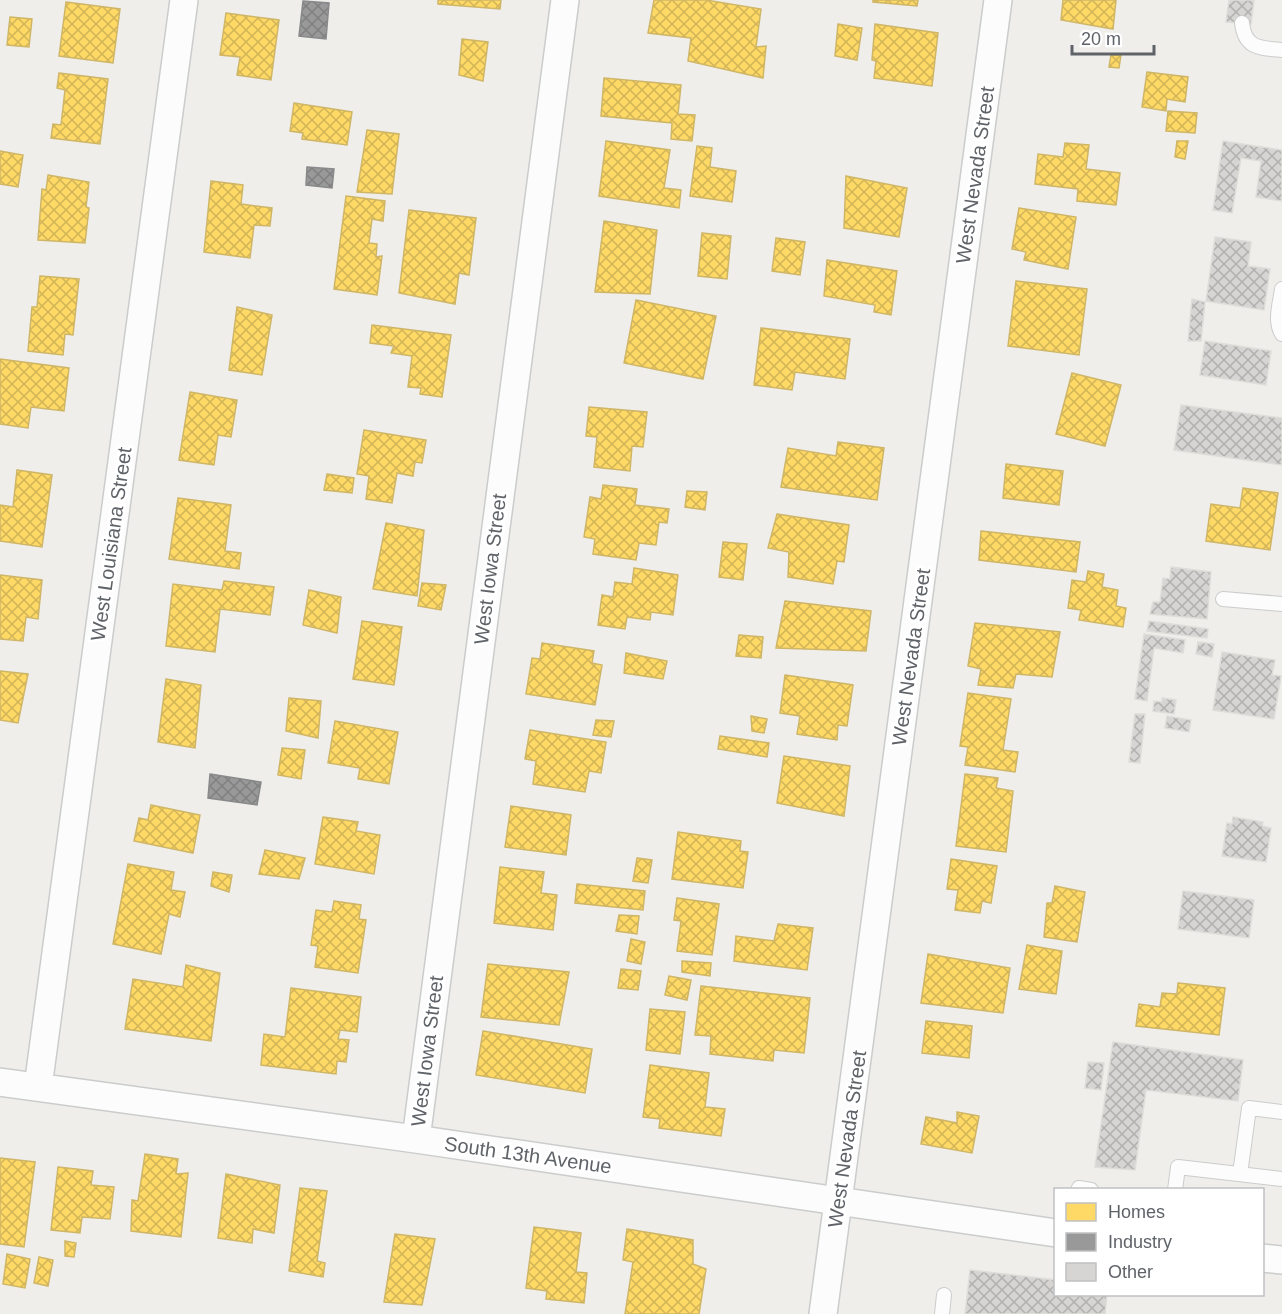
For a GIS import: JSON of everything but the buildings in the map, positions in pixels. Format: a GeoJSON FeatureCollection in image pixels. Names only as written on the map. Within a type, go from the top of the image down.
{"type":"FeatureCollection","features":[{"type":"Feature","properties":{"kind":"street","name":"West Louisiana Street"},"geometry":{"type":"LineString","coordinates":[[38,1087],[183,0]]}},
{"type":"Feature","properties":{"kind":"street","name":"West Iowa Street"},"geometry":{"type":"LineString","coordinates":[[416,1139],[565,0]]}},
{"type":"Feature","properties":{"kind":"street","name":"West Nevada Street"},"geometry":{"type":"LineString","coordinates":[[823,1314],[998,0]]}},
{"type":"Feature","properties":{"kind":"street","name":"South 13th Avenue"},"geometry":{"type":"LineString","coordinates":[[0,1082],[416,1139],[1054,1233]]}},
{"type":"Feature","properties":{"kind":"street"},"geometry":{"type":"LineString","coordinates":[[1264,1258],[1282,1260]]}},
{"type":"Feature","properties":{"kind":"lane"},"geometry":{"type":"LineString","coordinates":[[1242,23],[1247,40],[1257,47],[1282,50]]}},
{"type":"Feature","properties":{"kind":"lane"},"geometry":{"type":"LineString","coordinates":[[1282,290],[1278,316],[1278,325],[1282,334]]}},
{"type":"Feature","properties":{"kind":"lane"},"geometry":{"type":"LineString","coordinates":[[1223,599],[1282,604]]}},
{"type":"Feature","properties":{"kind":"lane"},"geometry":{"type":"LineString","coordinates":[[1240,1174],[1249,1108],[1282,1112]]}},
{"type":"Feature","properties":{"kind":"lane"},"geometry":{"type":"LineString","coordinates":[[1175,1188],[1178,1167],[1282,1179]]}},
{"type":"Feature","properties":{"kind":"lane"},"geometry":{"type":"LineString","coordinates":[[942,1314],[944,1295]]}}]}
